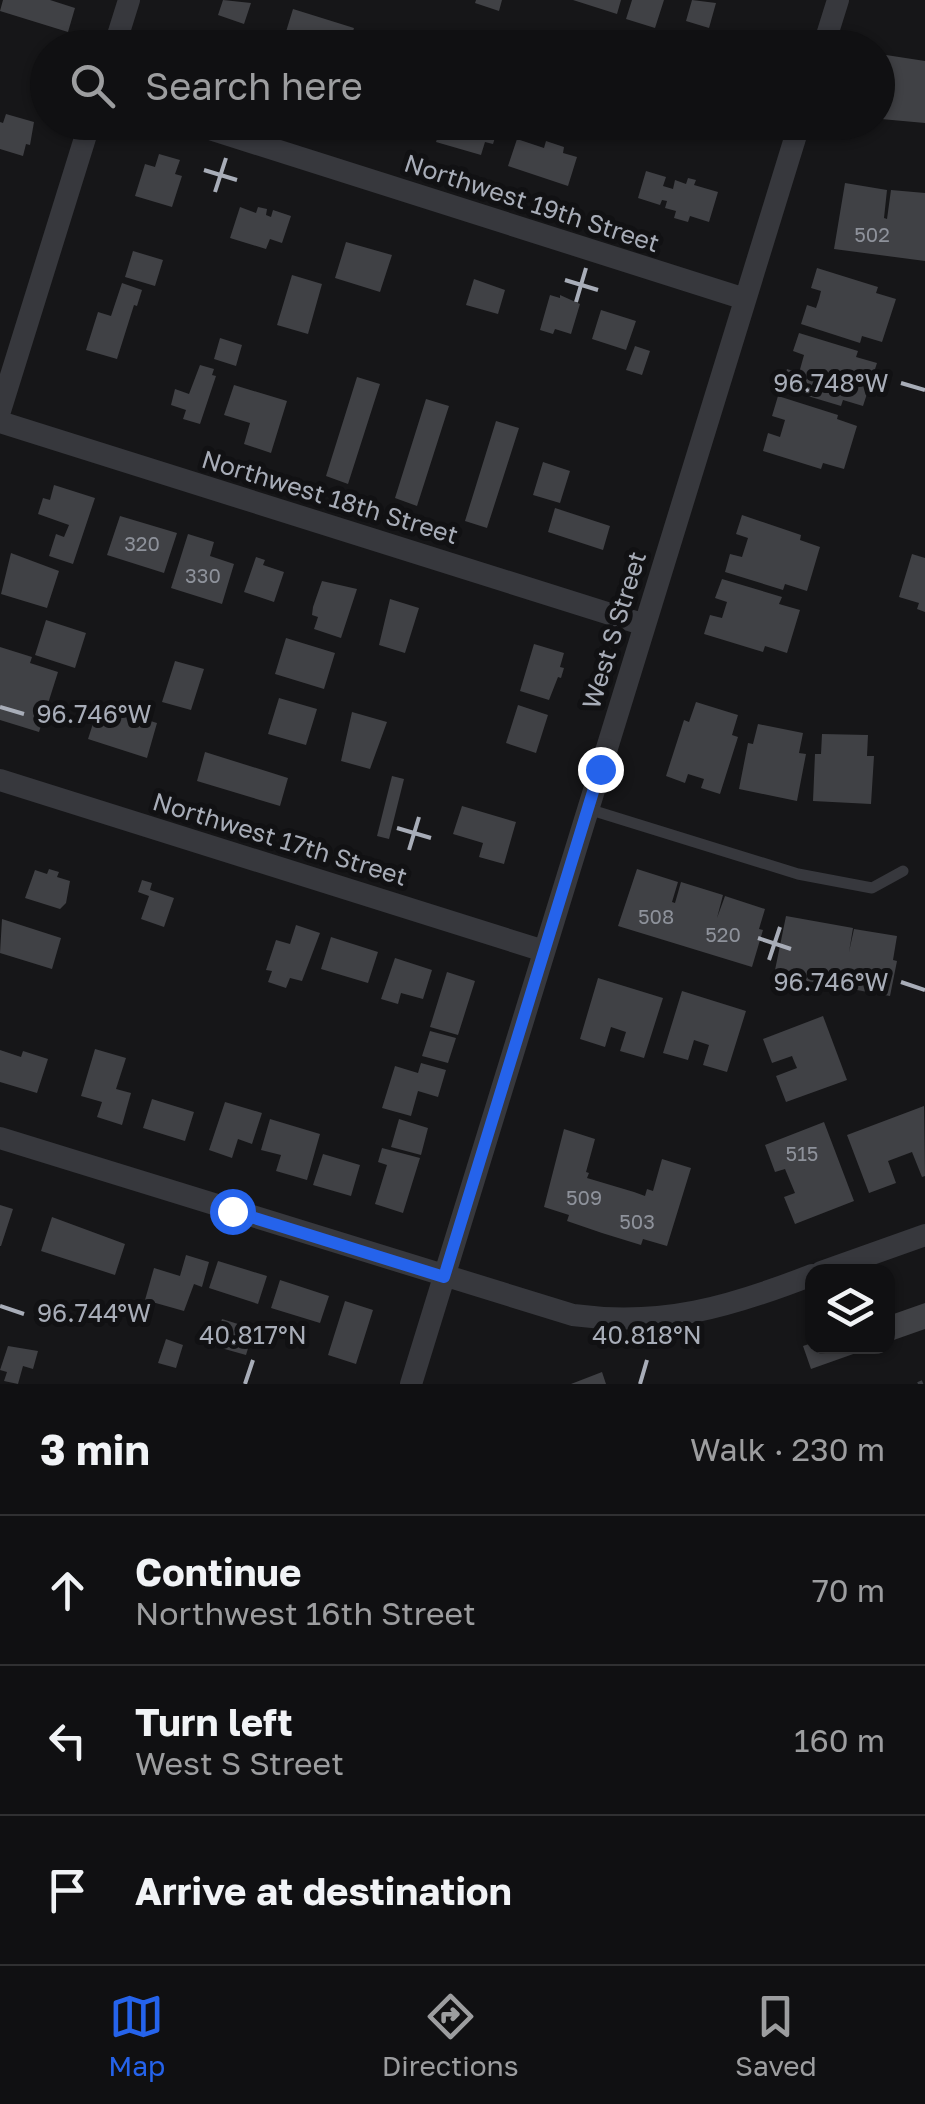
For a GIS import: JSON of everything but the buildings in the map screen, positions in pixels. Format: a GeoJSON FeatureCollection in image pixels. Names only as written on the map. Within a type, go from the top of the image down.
{"type":"FeatureCollection","features":[{"type":"Feature","properties":{"kind":"street"},"geometry":{"type":"LineString","coordinates":[[120,30],[129,0]]}},
{"type":"Feature","properties":{"kind":"street"},"geometry":{"type":"LineString","coordinates":[[829,30],[838,0]]}},
{"type":"Feature","properties":{"kind":"street"},"geometry":{"type":"LineString","coordinates":[[0,412],[84,140]]}},
{"type":"Feature","properties":{"kind":"street","name":"Northwest 19th Street"},"geometry":{"type":"LineString","coordinates":[[245,140],[745,299]]}},
{"type":"Feature","properties":{"kind":"street","name":"West S Street"},"geometry":{"type":"LineString","coordinates":[[410,1384],[794,140]]}},
{"type":"Feature","properties":{"kind":"street","name":"Northwest 18th Street"},"geometry":{"type":"LineString","coordinates":[[0,422],[645,624]]}},
{"type":"Feature","properties":{"kind":"street","name":"Northwest 17th Street"},"geometry":{"type":"LineString","coordinates":[[0,780],[544,951]]}},
{"type":"Feature","properties":{"kind":"street"},"geometry":{"type":"LineString","coordinates":[[0,1138],[558,1312],[625,1320],[689,1315],[805,1278]]}},
{"type":"Feature","properties":{"kind":"street"},"geometry":{"type":"LineString","coordinates":[[843,1264],[925,1235]]}},
{"type":"Feature","properties":{"kind":"lane"},"geometry":{"type":"LineString","coordinates":[[588,809],[798,874],[872,888],[903,871]]}},
{"type":"Feature","properties":{"kind":"path"},"geometry":{"type":"LineString","coordinates":[[918,1384],[925,1381]]}},
{"type":"Feature","properties":{"kind":"route"},"geometry":{"type":"LineString","coordinates":[[232,1211],[444,1277],[600,769]]}}]}
